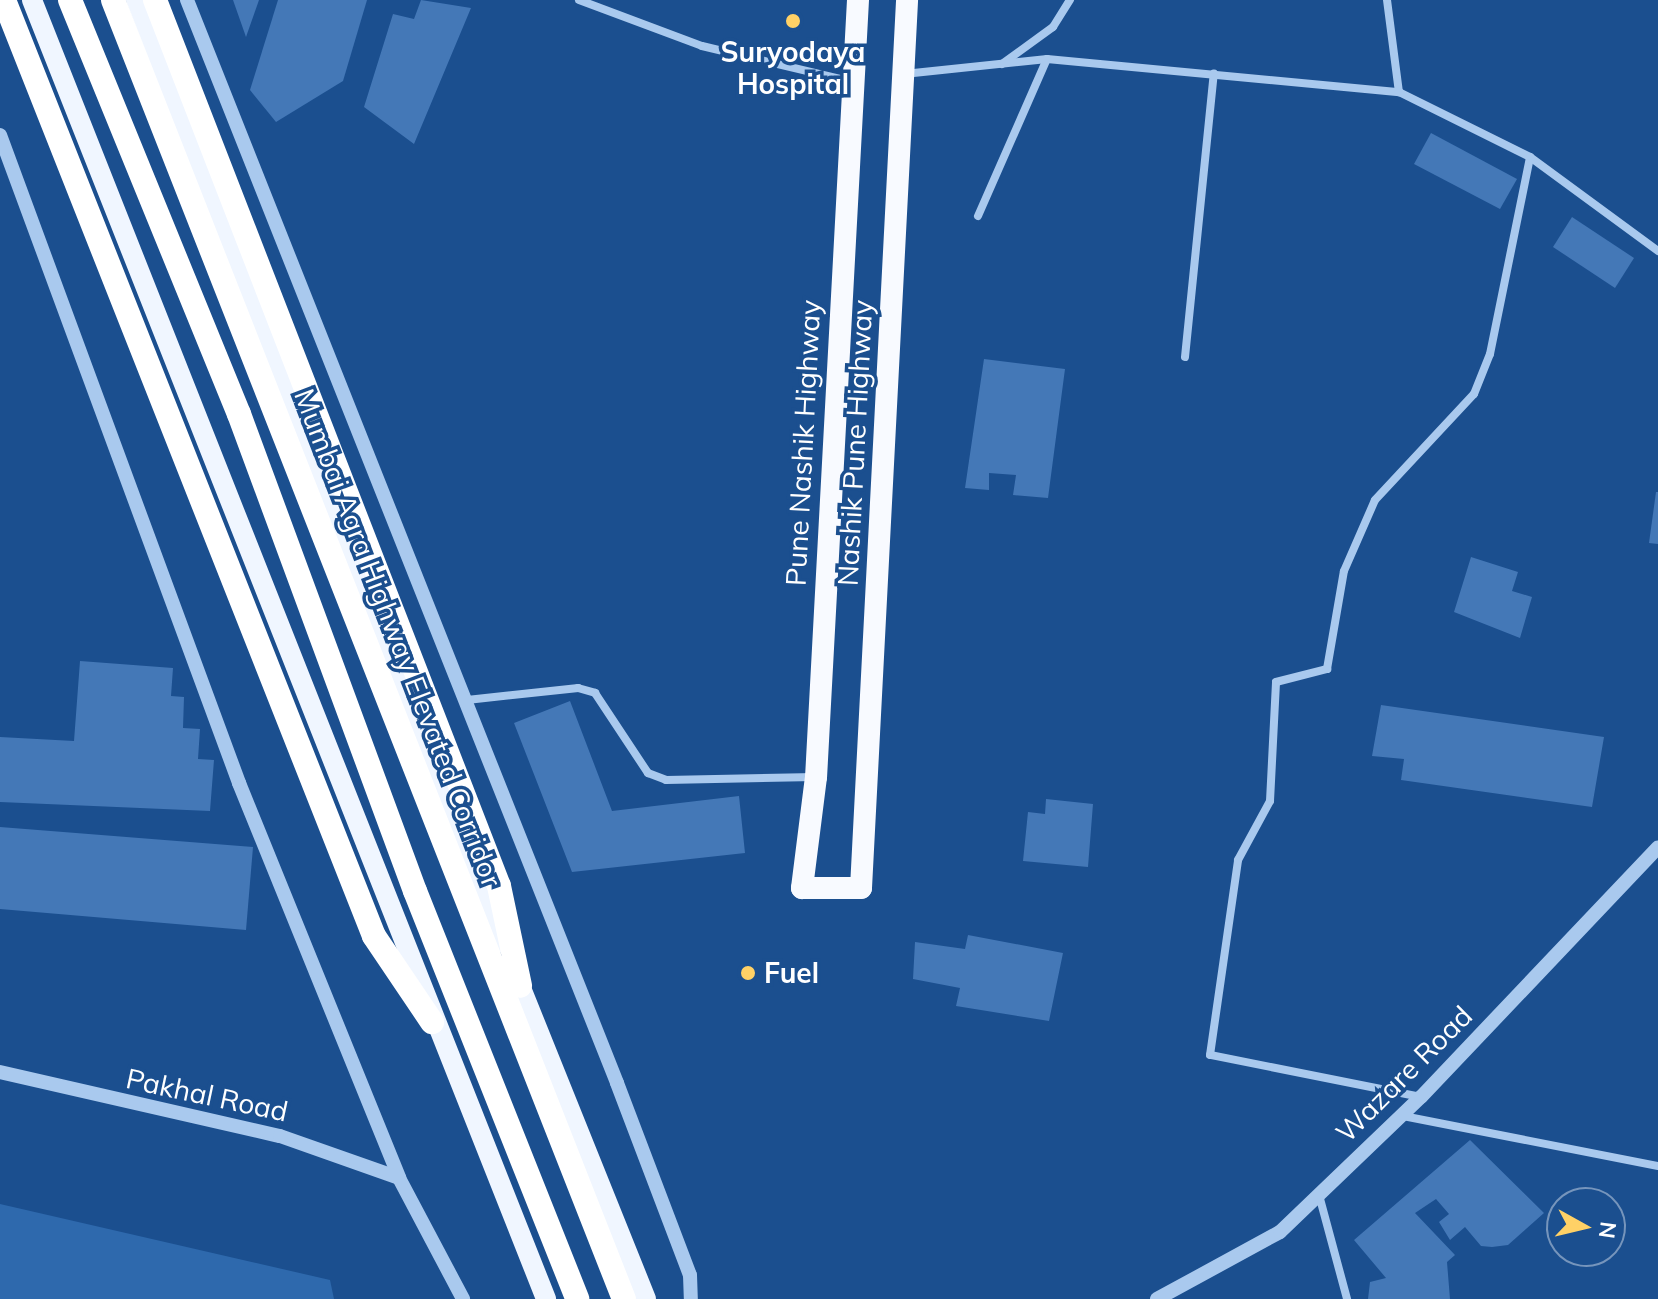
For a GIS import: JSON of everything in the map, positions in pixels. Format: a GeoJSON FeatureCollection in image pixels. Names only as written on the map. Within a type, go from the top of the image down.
{"type":"FeatureCollection","features":[{"type":"Feature","properties":{"kind":"highway"},"geometry":{"type":"LineString","coordinates":[[4,0],[374,936],[432,1022]]}},
{"type":"Feature","properties":{"kind":"highway"},"geometry":{"type":"LineString","coordinates":[[70,0],[239,414],[415,891],[577,1299]]}},
{"type":"Feature","properties":{"kind":"highway","name":"Mumbai Agra Highway Elevated Corridor"},"geometry":{"type":"LineString","coordinates":[[113,0],[624,1299]]}},
{"type":"Feature","properties":{"kind":"highway"},"geometry":{"type":"LineString","coordinates":[[155,0],[499,886],[520,986]]}},
{"type":"Feature","properties":{"kind":"highway","name":"Pune Nashik Highway"},"geometry":{"type":"LineString","coordinates":[[802,888],[816,777],[858,0]]}},
{"type":"Feature","properties":{"kind":"highway","name":"Nashik Pune Highway"},"geometry":{"type":"LineString","coordinates":[[802,888],[861,888],[907,0]]}},
{"type":"Feature","properties":{"kind":"main road"},"geometry":{"type":"LineString","coordinates":[[32,0],[432,1022],[546,1299]]}},
{"type":"Feature","properties":{"kind":"main road"},"geometry":{"type":"LineString","coordinates":[[136,0],[520,986],[646,1299]]}},
{"type":"Feature","properties":{"kind":"street"},"geometry":{"type":"LineString","coordinates":[[187,0],[467,700],[690,1275],[691,1299]]}},
{"type":"Feature","properties":{"kind":"street"},"geometry":{"type":"LineString","coordinates":[[579,0],[702,46],[853,82]]}},
{"type":"Feature","properties":{"kind":"street"},"geometry":{"type":"LineString","coordinates":[[1001,65],[1053,27],[1070,0]]}},
{"type":"Feature","properties":{"kind":"street"},"geometry":{"type":"LineString","coordinates":[[1387,0],[1399,92]]}},
{"type":"Feature","properties":{"kind":"street"},"geometry":{"type":"LineString","coordinates":[[904,74],[1047,59],[1399,92],[1530,157],[1658,251]]}},
{"type":"Feature","properties":{"kind":"street"},"geometry":{"type":"LineString","coordinates":[[978,216],[1047,59]]}},
{"type":"Feature","properties":{"kind":"street"},"geometry":{"type":"LineString","coordinates":[[1185,357],[1214,73]]}},
{"type":"Feature","properties":{"kind":"street"},"geometry":{"type":"LineString","coordinates":[[0,135],[239,783],[399,1178],[463,1299]]}},
{"type":"Feature","properties":{"kind":"street"},"geometry":{"type":"LineString","coordinates":[[1421,1097],[1210,1055],[1238,860],[1270,801],[1276,682],[1327,669],[1344,571],[1375,500],[1474,394],[1490,354],[1530,157]]}},
{"type":"Feature","properties":{"kind":"street"},"geometry":{"type":"LineString","coordinates":[[467,700],[578,688],[595,693],[648,773],[666,780],[816,777]]}},
{"type":"Feature","properties":{"kind":"street","name":"Wazare Road"},"geometry":{"type":"LineString","coordinates":[[1157,1299],[1280,1232],[1421,1097],[1658,847]]}},
{"type":"Feature","properties":{"kind":"street","name":"Pakhal Road"},"geometry":{"type":"LineString","coordinates":[[0,1072],[280,1136],[399,1178]]}},
{"type":"Feature","properties":{"kind":"street"},"geometry":{"type":"LineString","coordinates":[[1402,1115],[1658,1166]]}},
{"type":"Feature","properties":{"kind":"street"},"geometry":{"type":"LineString","coordinates":[[1319,1195],[1347,1299]]}},
{"type":"Feature","properties":{"kind":"shaded area"},"geometry":{"type":"Polygon","coordinates":[[[0,1204],[330,1280],[334,1299],[0,1299],[0,1204]]]}},
{"type":"Feature","properties":{"kind":"building"},"geometry":{"type":"Polygon","coordinates":[[[233,0],[259,0],[246,37],[233,0]]]}},
{"type":"Feature","properties":{"kind":"building"},"geometry":{"type":"Polygon","coordinates":[[[278,0],[367,0],[343,81],[276,122],[250,90],[278,0]]]}},
{"type":"Feature","properties":{"kind":"building"},"geometry":{"type":"Polygon","coordinates":[[[421,0],[471,8],[414,144],[364,107],[393,14],[414,19],[421,0]]]}},
{"type":"Feature","properties":{"kind":"building"},"geometry":{"type":"Polygon","coordinates":[[[1431,133],[1517,179],[1500,209],[1414,164],[1431,133]]]}},
{"type":"Feature","properties":{"kind":"building"},"geometry":{"type":"Polygon","coordinates":[[[1572,217],[1634,258],[1615,288],[1553,247],[1572,217]]]}},
{"type":"Feature","properties":{"kind":"building"},"geometry":{"type":"Polygon","coordinates":[[[984,359],[1065,369],[1048,498],[1013,495],[1016,475],[989,473],[989,490],[965,488],[984,359]]]}},
{"type":"Feature","properties":{"kind":"building"},"geometry":{"type":"Polygon","coordinates":[[[1658,492],[1658,544],[1649,543],[1658,492]]]}},
{"type":"Feature","properties":{"kind":"building"},"geometry":{"type":"Polygon","coordinates":[[[1471,557],[1518,572],[1512,591],[1532,597],[1520,638],[1454,612],[1471,557]]]}},
{"type":"Feature","properties":{"kind":"building"},"geometry":{"type":"Polygon","coordinates":[[[80,661],[173,668],[171,696],[184,697],[183,728],[200,729],[198,759],[214,760],[210,811],[0,802],[0,737],[74,741],[80,661]]]}},
{"type":"Feature","properties":{"kind":"building"},"geometry":{"type":"Polygon","coordinates":[[[570,701],[612,811],[739,796],[745,853],[572,872],[514,723],[570,701]]]}},
{"type":"Feature","properties":{"kind":"building"},"geometry":{"type":"Polygon","coordinates":[[[1381,705],[1604,737],[1592,807],[1401,780],[1404,759],[1372,756],[1381,705]]]}},
{"type":"Feature","properties":{"kind":"building"},"geometry":{"type":"Polygon","coordinates":[[[1046,799],[1093,804],[1088,867],[1023,861],[1028,812],[1045,814],[1046,799]]]}},
{"type":"Feature","properties":{"kind":"building"},"geometry":{"type":"Polygon","coordinates":[[[0,827],[253,847],[246,930],[0,909],[0,827]]]}},
{"type":"Feature","properties":{"kind":"building"},"geometry":{"type":"Polygon","coordinates":[[[968,935],[1063,953],[1049,1021],[956,1006],[960,988],[913,979],[915,942],[965,949],[968,935]]]}},
{"type":"Feature","properties":{"kind":"building"},"geometry":{"type":"Polygon","coordinates":[[[1470,1140],[1544,1213],[1508,1245],[1481,1246],[1465,1227],[1450,1240],[1439,1222],[1449,1214],[1436,1199],[1415,1213],[1455,1255],[1447,1262],[1450,1299],[1368,1299],[1370,1282],[1386,1278],[1354,1240],[1470,1140]]]}},
{"type":"Feature","properties":{"kind":"place","name":"Suryodaya Hospital"},"geometry":{"type":"Point","coordinates":[793,21]}},
{"type":"Feature","properties":{"kind":"place","name":"Fuel"},"geometry":{"type":"Point","coordinates":[748,973]}}]}
